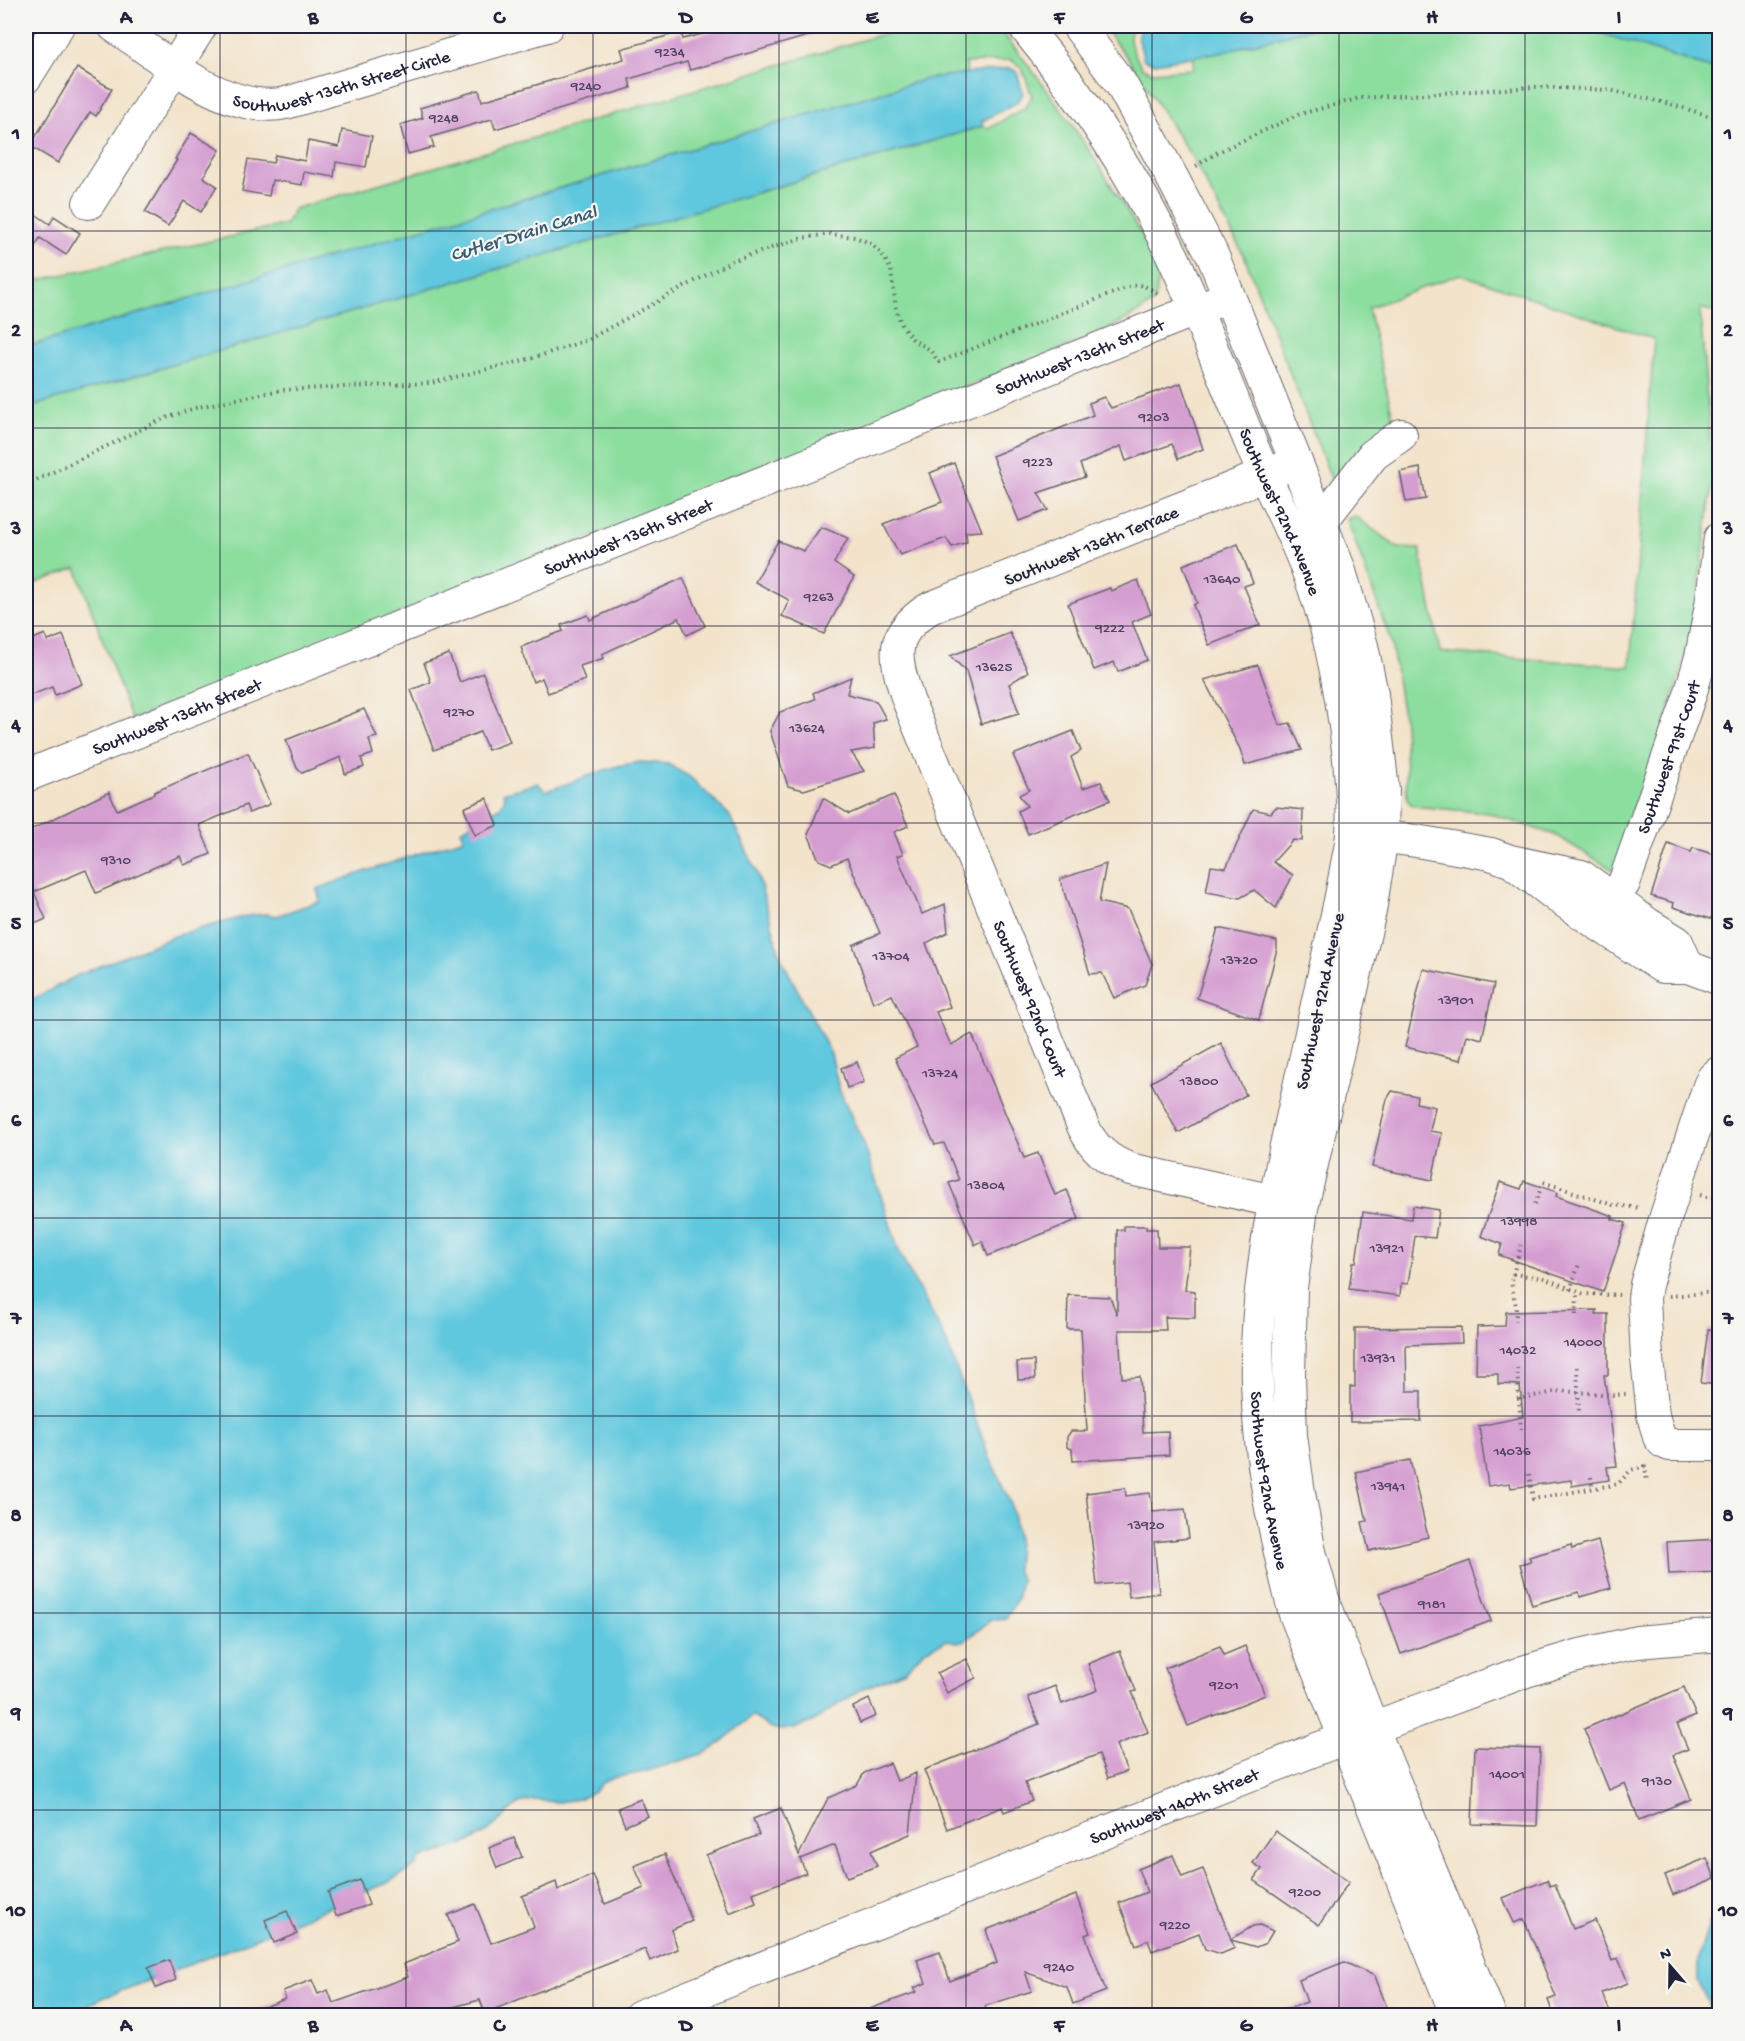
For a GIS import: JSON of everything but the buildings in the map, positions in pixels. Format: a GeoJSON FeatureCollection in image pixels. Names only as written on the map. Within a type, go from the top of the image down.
{"type":"FeatureCollection","features":[{"type":"Feature","properties":{"kind":"street"},"geometry":{"type":"LineString","coordinates":[[26,77],[58,26]]}},
{"type":"Feature","properties":{"kind":"street","name":"Southwest 136th Street Circle"},"geometry":{"type":"LineString","coordinates":[[114,26],[175,68],[211,88],[246,103],[276,105],[547,26]]}},
{"type":"Feature","properties":{"kind":"street"},"geometry":{"type":"LineString","coordinates":[[89,203],[201,26]]}},
{"type":"Feature","properties":{"kind":"street","name":"Southwest 92nd Avenue"},"geometry":{"type":"LineString","coordinates":[[1024,26],[1079,99],[1126,171],[1173,258],[1264,475],[1307,570],[1332,648],[1342,698],[1352,781],[1367,835]]}},
{"type":"Feature","properties":{"kind":"street","name":"Southwest 92nd Avenue"},"geometry":{"type":"LineString","coordinates":[[1078,26],[1120,84],[1207,244],[1230,296],[1338,568],[1362,646],[1372,694],[1383,790],[1340,905],[1289,1205],[1291,1436],[1309,1548],[1359,1733],[1456,2016]]}},
{"type":"Feature","properties":{"kind":"street","name":"Southwest 136th Street"},"geometry":{"type":"LineString","coordinates":[[26,776],[1230,296]]}},
{"type":"Feature","properties":{"kind":"street"},"geometry":{"type":"LineString","coordinates":[[1321,522],[1373,455],[1401,435]]}},
{"type":"Feature","properties":{"kind":"street","name":"Southwest 136th Terrace"},"geometry":{"type":"LineString","coordinates":[[898,644],[907,626],[930,608],[1297,462]]}},
{"type":"Feature","properties":{"kind":"street","name":"Southwest 91st Court"},"geometry":{"type":"LineString","coordinates":[[1616,913],[1624,883],[1692,685],[1709,621],[1719,538]]}},
{"type":"Feature","properties":{"kind":"street","name":"Southwest 92nd Court"},"geometry":{"type":"LineString","coordinates":[[898,644],[899,666],[908,700],[1090,1140],[1107,1158],[1130,1169],[1289,1205]]}},
{"type":"Feature","properties":{"kind":"street"},"geometry":{"type":"LineString","coordinates":[[1367,835],[1491,854],[1510,861],[1581,876],[1616,913],[1677,942],[1688,967],[1719,979]]}},
{"type":"Feature","properties":{"kind":"street"},"geometry":{"type":"LineString","coordinates":[[1719,1072],[1709,1086],[1663,1226],[1644,1298],[1650,1390],[1659,1437],[1670,1445],[1719,1445]]}},
{"type":"Feature","properties":{"kind":"street","name":"Southwest 140th Street"},"geometry":{"type":"LineString","coordinates":[[640,2016],[1359,1733],[1526,1671],[1637,1642],[1719,1635]]}},
{"type":"Feature","properties":{"kind":"street","name":"Southwest 92nd Avenue"},"geometry":{"type":"LineString","coordinates":[[1359,1733],[1490,2016]]}},
{"type":"Feature","properties":{"kind":"path"},"geometry":{"type":"LineString","coordinates":[[1173,179],[1218,152],[1300,114],[1360,98],[1536,87],[1609,90],[1670,104],[1719,119]]}},
{"type":"Feature","properties":{"kind":"path"},"geometry":{"type":"LineString","coordinates":[[26,485],[163,419],[198,407],[281,390],[430,383],[533,358],[587,340],[732,261],[802,238],[830,234],[855,237],[870,243],[882,254],[891,270],[896,308],[901,324],[913,340],[929,349],[939,362],[1131,286],[1142,285],[1161,294]]}},
{"type":"Feature","properties":{"kind":"path"},"geometry":{"type":"LineString","coordinates":[[1535,1204],[1543,1182],[1613,1205],[1634,1206]]}},
{"type":"Feature","properties":{"kind":"path"},"geometry":{"type":"LineString","coordinates":[[1693,1192],[1719,1200]]}},
{"type":"Feature","properties":{"kind":"path"},"geometry":{"type":"LineString","coordinates":[[1516,1322],[1516,1306],[1512,1287],[1521,1245]]}},
{"type":"Feature","properties":{"kind":"path"},"geometry":{"type":"LineString","coordinates":[[1570,1290],[1579,1264]]}},
{"type":"Feature","properties":{"kind":"path"},"geometry":{"type":"LineString","coordinates":[[1513,1274],[1543,1278],[1570,1290],[1590,1295],[1610,1296]]}},
{"type":"Feature","properties":{"kind":"path"},"geometry":{"type":"LineString","coordinates":[[1576,1315],[1577,1292]]}},
{"type":"Feature","properties":{"kind":"path"},"geometry":{"type":"LineString","coordinates":[[1683,1295],[1719,1294]]}},
{"type":"Feature","properties":{"kind":"path"},"geometry":{"type":"LineString","coordinates":[[1577,1367],[1579,1413]]}},
{"type":"Feature","properties":{"kind":"path"},"geometry":{"type":"LineString","coordinates":[[1517,1368],[1517,1399],[1521,1429]]}},
{"type":"Feature","properties":{"kind":"path"},"geometry":{"type":"LineString","coordinates":[[1517,1399],[1532,1398],[1557,1391],[1614,1395]]}},
{"type":"Feature","properties":{"kind":"path"},"geometry":{"type":"LineString","coordinates":[[1529,1474],[1533,1499],[1618,1484],[1631,1470],[1645,1464],[1647,1482]]}},
{"type":"Feature","properties":{"kind":"path"},"geometry":{"type":"LineString","coordinates":[[1591,1477],[1592,1488]]}},
{"type":"Feature","properties":{"kind":"green space"},"geometry":{"type":"Polygon","coordinates":[[[897,26],[997,26],[1073,126],[1137,227],[1148,247],[1158,276],[1154,303],[1106,331],[132,720],[76,568],[26,587],[26,408],[983,126],[988,129],[1026,107],[1032,96],[1022,68],[1011,60],[966,63],[967,73],[930,78],[26,347],[26,283],[286,224],[294,209],[893,31],[897,26]]]}},
{"type":"Feature","properties":{"kind":"green space"},"geometry":{"type":"Polygon","coordinates":[[[1102,26],[1134,26],[1130,42],[1134,52],[1142,68],[1153,72],[1193,69],[1194,56],[1225,51],[1320,26],[1579,26],[1719,71],[1719,313],[1700,308],[1713,480],[1693,630],[1662,734],[1623,836],[1620,874],[1555,835],[1488,813],[1413,806],[1407,800],[1404,723],[1391,642],[1347,519],[1355,516],[1398,548],[1420,549],[1440,652],[1630,667],[1654,339],[1460,274],[1368,308],[1395,426],[1336,491],[1245,258],[1193,159],[1127,57],[1102,26]]]}},
{"type":"Feature","properties":{"kind":"water"},"geometry":{"type":"Polygon","coordinates":[[[1148,26],[1320,26],[1225,51],[1155,63],[1144,60],[1138,37],[1140,29],[1148,26]]]}},
{"type":"Feature","properties":{"kind":"water"},"geometry":{"type":"Polygon","coordinates":[[[1579,26],[1719,26],[1719,71],[1579,26]]]}},
{"type":"Feature","properties":{"kind":"water","name":"Cutler Drain Canal"},"geometry":{"type":"Polygon","coordinates":[[[1010,68],[1017,72],[1023,94],[1016,103],[982,121],[983,126],[26,408],[26,347],[930,78],[1010,68]]]}},
{"type":"Feature","properties":{"kind":"water"},"geometry":{"type":"Polygon","coordinates":[[[641,762],[668,764],[690,777],[729,815],[757,872],[781,958],[831,1054],[839,1089],[864,1144],[900,1254],[944,1336],[989,1456],[1011,1504],[1018,1539],[1016,1570],[1021,1579],[1017,1599],[1006,1618],[991,1620],[966,1640],[957,1642],[948,1640],[924,1650],[905,1671],[862,1689],[812,1722],[782,1730],[771,1728],[752,1716],[714,1748],[702,1754],[644,1772],[612,1778],[602,1783],[593,1793],[579,1799],[558,1802],[533,1800],[519,1803],[486,1833],[470,1842],[419,1859],[416,1866],[387,1883],[232,1948],[103,1998],[66,2015],[26,2015],[26,1003],[78,975],[180,934],[247,916],[265,914],[276,916],[320,901],[317,889],[464,838],[461,830],[501,806],[505,798],[503,793],[538,783],[545,791],[605,770],[641,762]]]}},
{"type":"Feature","properties":{"kind":"water"},"geometry":{"type":"Polygon","coordinates":[[[1719,1913],[1719,2015],[1713,2015],[1698,1981],[1698,1960],[1709,1923],[1719,1913]]]}}]}
